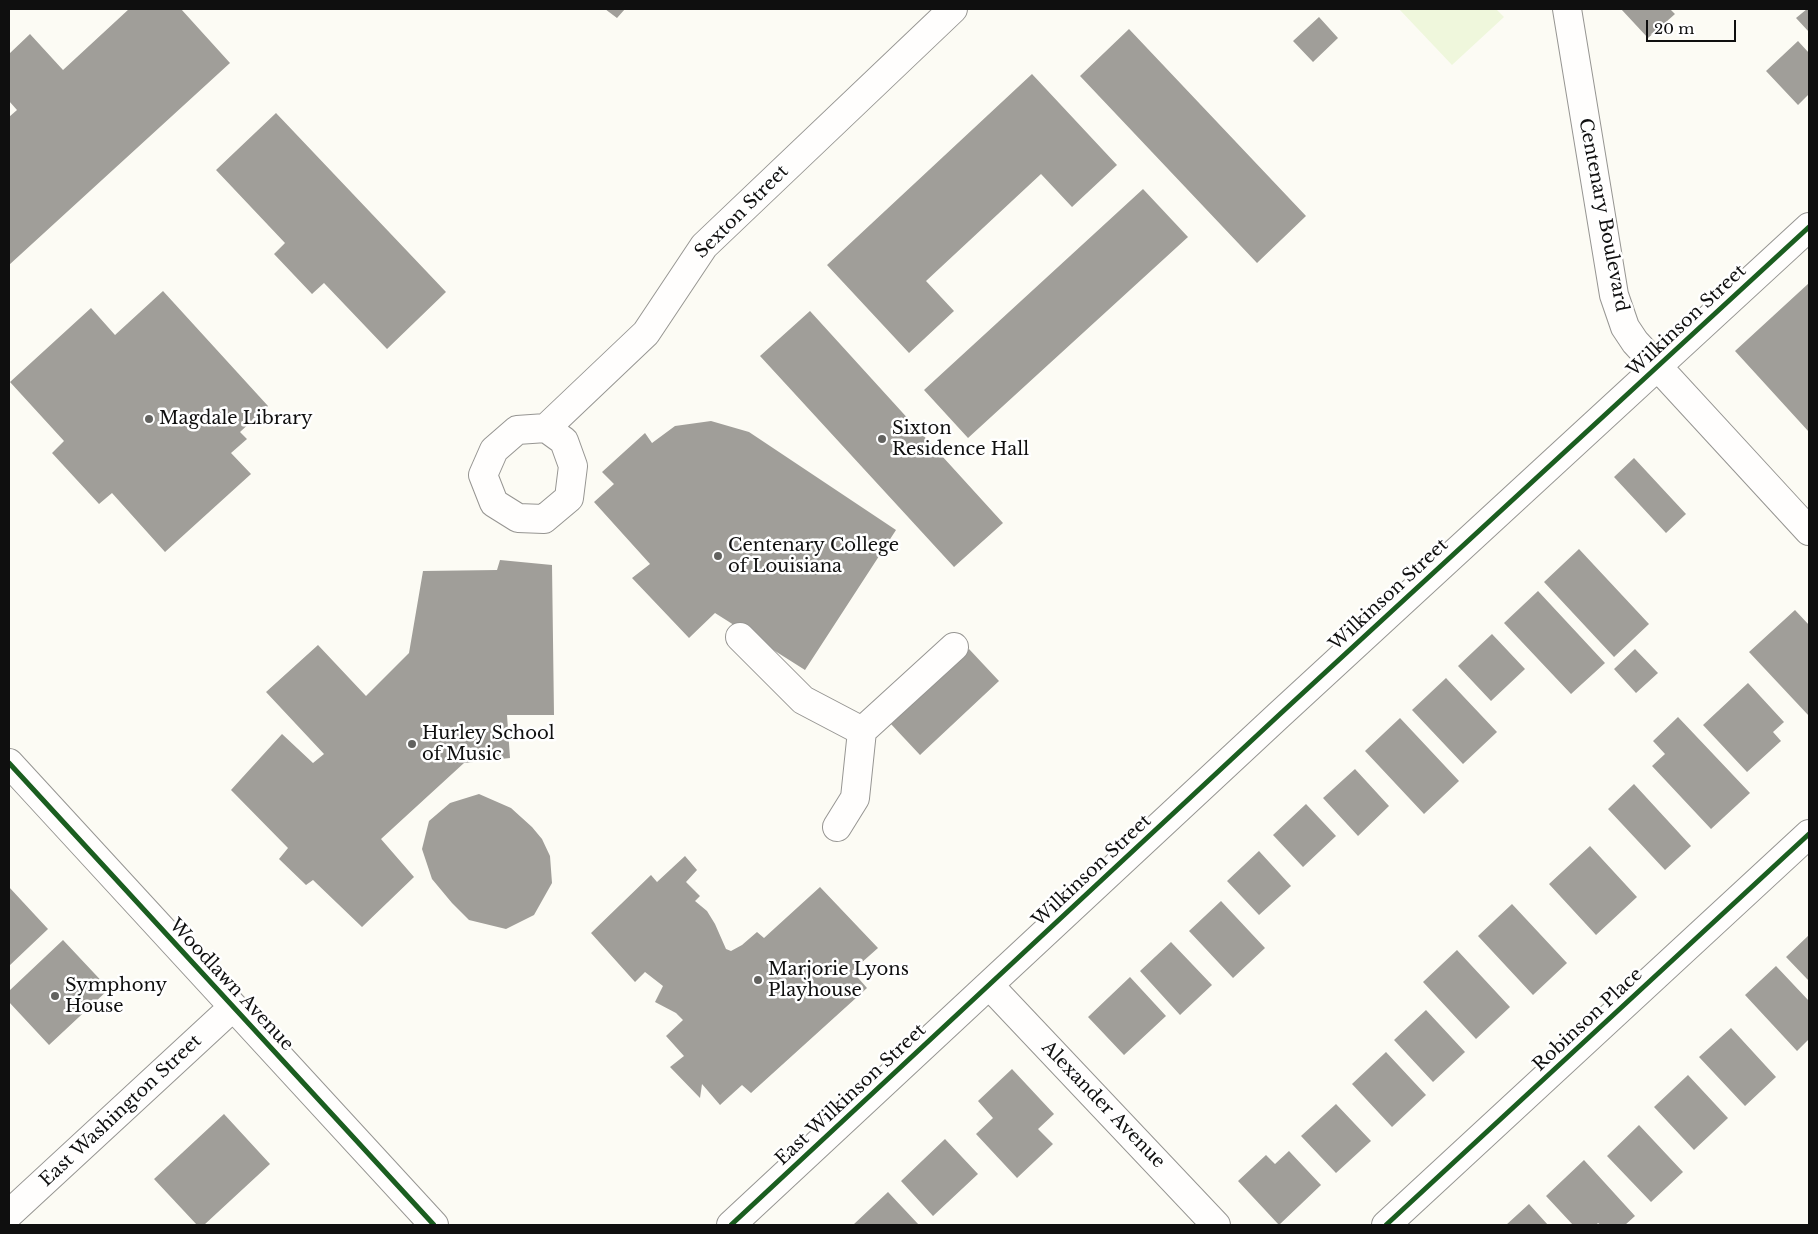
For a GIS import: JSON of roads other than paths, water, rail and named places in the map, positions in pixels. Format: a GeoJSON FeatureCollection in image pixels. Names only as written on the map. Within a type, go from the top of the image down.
{"type":"FeatureCollection","features":[{"type":"Feature","properties":{"kind":"street","name":"Sexton Street"},"geometry":{"type":"LineString","coordinates":[[546,428],[646,333],[704,246],[953,9]]}},
{"type":"Feature","properties":{"kind":"street","name":"Centenary Boulevard"},"geometry":{"type":"LineString","coordinates":[[1567,9],[1614,295],[1625,327],[1634,342],[1809,531]]}},
{"type":"Feature","properties":{"kind":"street","name":"Wilkinson Street"},"geometry":{"type":"LineString","coordinates":[[989,985],[1809,227]]}},
{"type":"Feature","properties":{"kind":"street"},"geometry":{"type":"LineString","coordinates":[[740,638],[803,700],[862,732]]}},
{"type":"Feature","properties":{"kind":"street"},"geometry":{"type":"LineString","coordinates":[[837,827],[855,798],[862,732],[954,647]]}},
{"type":"Feature","properties":{"kind":"street","name":"Woodlawn Avenue"},"geometry":{"type":"LineString","coordinates":[[9,763],[434,1225]]}},
{"type":"Feature","properties":{"kind":"street","name":"Robinson Place"},"geometry":{"type":"LineString","coordinates":[[1386,1225],[1809,834]]}},
{"type":"Feature","properties":{"kind":"street","name":"East Wilkinson Street"},"geometry":{"type":"LineString","coordinates":[[731,1225],[989,985]]}},
{"type":"Feature","properties":{"kind":"street","name":"Alexander Avenue"},"geometry":{"type":"LineString","coordinates":[[989,985],[1216,1225]]}},
{"type":"Feature","properties":{"kind":"street","name":"East Washington Street"},"geometry":{"type":"LineString","coordinates":[[9,1214],[233,1007]]}},
{"type":"Feature","properties":{"kind":"place","name":"Magdale Library"},"geometry":{"type":"Point","coordinates":[149,419]}},
{"type":"Feature","properties":{"kind":"place","name":"Sixton Residence Hall"},"geometry":{"type":"Point","coordinates":[882,439]}},
{"type":"Feature","properties":{"kind":"place","name":"Centenary College of Louisiana"},"geometry":{"type":"Point","coordinates":[718,556]}},
{"type":"Feature","properties":{"kind":"place","name":"Hurley School of Music"},"geometry":{"type":"Point","coordinates":[412,744]}},
{"type":"Feature","properties":{"kind":"place","name":"Marjorie Lyons Playhouse"},"geometry":{"type":"Point","coordinates":[758,980]}},
{"type":"Feature","properties":{"kind":"place","name":"Symphony House"},"geometry":{"type":"Point","coordinates":[55,996]}}]}
